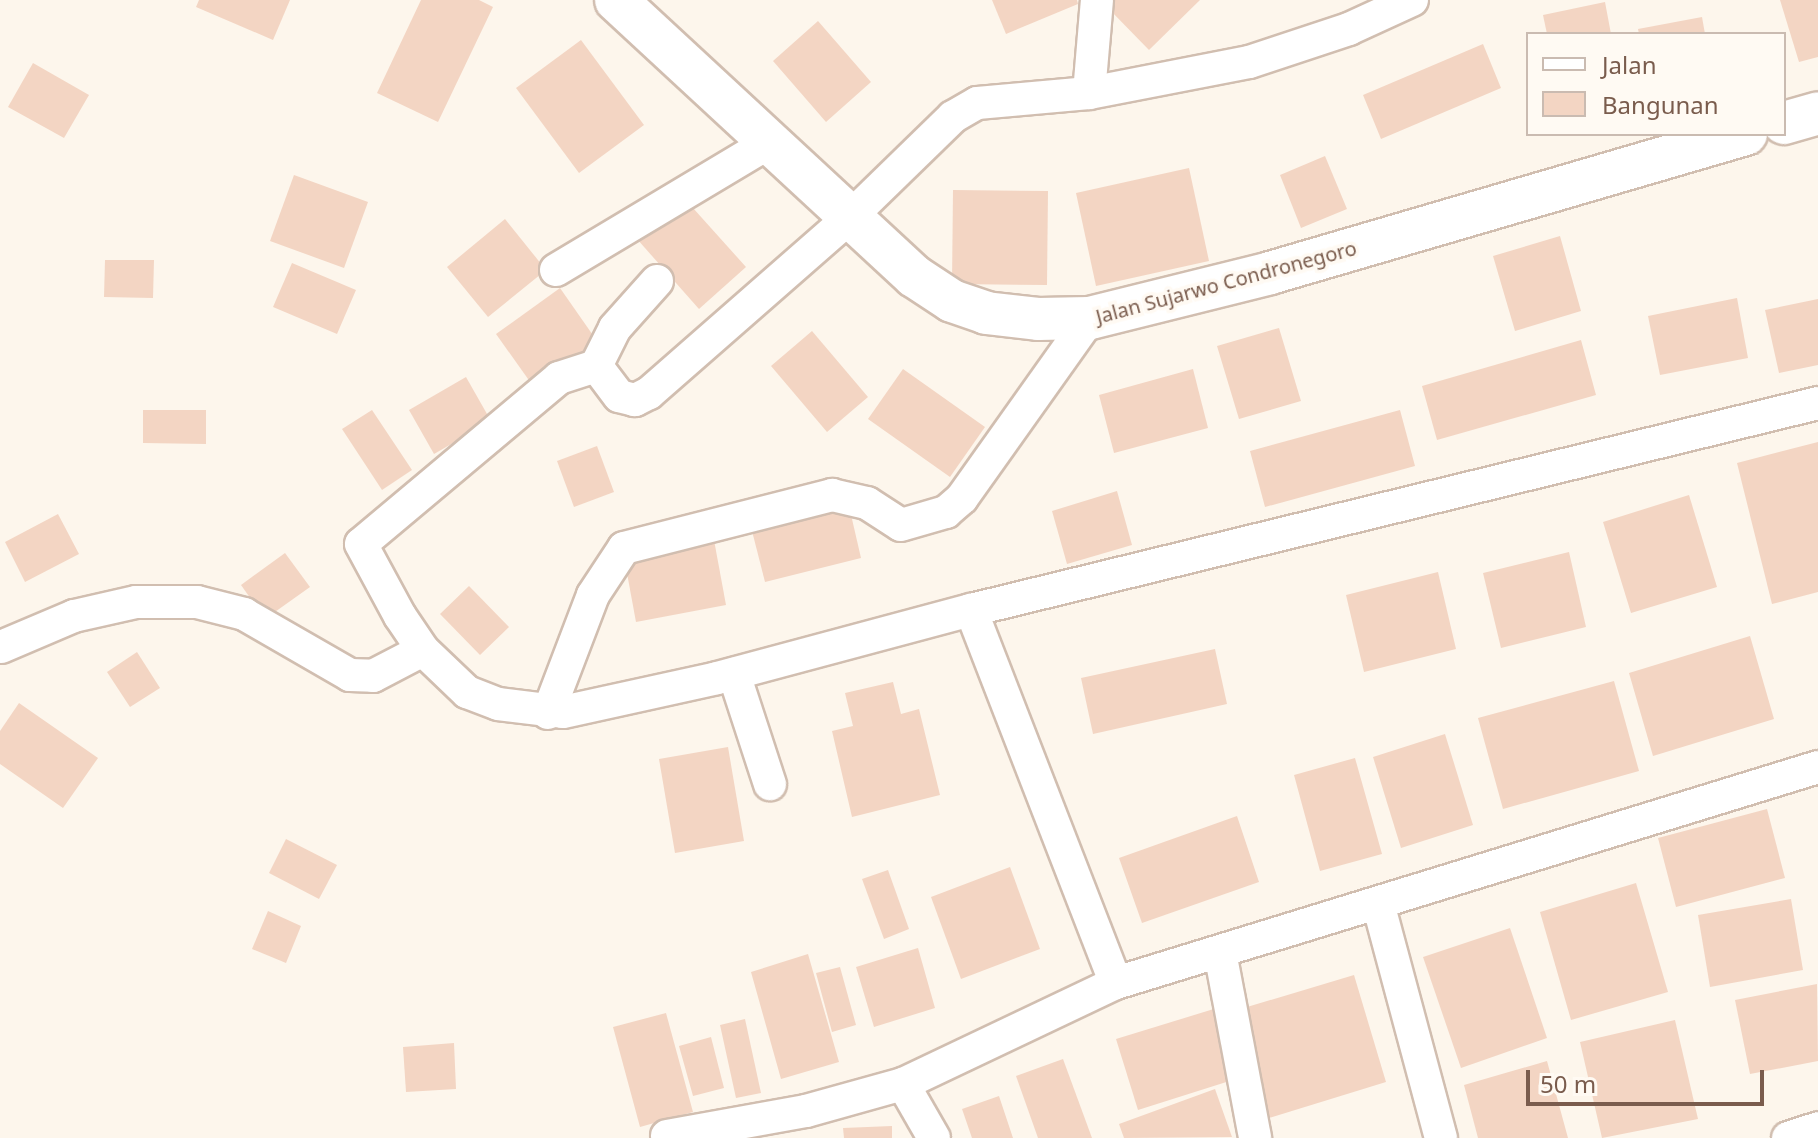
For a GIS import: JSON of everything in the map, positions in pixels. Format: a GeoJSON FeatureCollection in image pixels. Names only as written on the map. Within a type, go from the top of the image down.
{"type":"FeatureCollection","features":[{"type":"Feature","properties":{"kind":"street","name":"Jalan Sujarwo Condronegoro"},"geometry":{"type":"LineString","coordinates":[[616,0],[914,276],[952,301],[986,313],[1038,319],[1090,318],[1270,273],[1739,136]]}},
{"type":"Feature","properties":{"kind":"street"},"geometry":{"type":"LineString","coordinates":[[1089,93],[1097,0]]}},
{"type":"Feature","properties":{"kind":"street"},"geometry":{"type":"LineString","coordinates":[[596,366],[619,396],[635,400],[649,393],[849,218],[953,117],[977,103],[1089,93],[1249,62],[1395,3]]}},
{"type":"Feature","properties":{"kind":"street"},"geometry":{"type":"LineString","coordinates":[[1786,122],[1818,113]]}},
{"type":"Feature","properties":{"kind":"street"},"geometry":{"type":"LineString","coordinates":[[556,270],[768,143]]}},
{"type":"Feature","properties":{"kind":"street"},"geometry":{"type":"LineString","coordinates":[[657,281],[615,328],[596,366],[559,378],[538,393],[361,544],[423,650],[467,692],[548,713],[734,674],[971,610],[1818,403]]}},
{"type":"Feature","properties":{"kind":"street"},"geometry":{"type":"LineString","coordinates":[[548,713],[593,595],[624,548],[832,495],[867,503],[901,525],[946,512],[962,498],[1090,318]]}},
{"type":"Feature","properties":{"kind":"street"},"geometry":{"type":"LineString","coordinates":[[1,647],[74,616],[136,602],[197,602],[244,614],[350,675],[373,676],[423,650]]}},
{"type":"Feature","properties":{"kind":"street"},"geometry":{"type":"LineString","coordinates":[[971,610],[1116,983]]}},
{"type":"Feature","properties":{"kind":"street"},"geometry":{"type":"LineString","coordinates":[[734,674],[770,784]]}},
{"type":"Feature","properties":{"kind":"street"},"geometry":{"type":"LineString","coordinates":[[667,1136],[806,1111],[903,1084],[1116,983],[1818,767]]}},
{"type":"Feature","properties":{"kind":"street"},"geometry":{"type":"LineString","coordinates":[[1378,903],[1441,1138]]}},
{"type":"Feature","properties":{"kind":"street"},"geometry":{"type":"LineString","coordinates":[[1220,952],[1255,1138]]}},
{"type":"Feature","properties":{"kind":"street"},"geometry":{"type":"LineString","coordinates":[[903,1084],[934,1138]]}},
{"type":"Feature","properties":{"kind":"street"},"geometry":{"type":"LineString","coordinates":[[1788,1138],[1818,1128]]}},
{"type":"Feature","properties":{"kind":"building"},"geometry":{"type":"Polygon","coordinates":[[[199,0],[290,0],[273,40],[196,7],[199,0]]]}},
{"type":"Feature","properties":{"kind":"building"},"geometry":{"type":"Polygon","coordinates":[[[421,0],[479,0],[493,7],[438,122],[377,93],[421,0]]]}},
{"type":"Feature","properties":{"kind":"building"},"geometry":{"type":"Polygon","coordinates":[[[992,0],[1077,0],[1078,4],[1006,34],[992,0]]]}},
{"type":"Feature","properties":{"kind":"building"},"geometry":{"type":"Polygon","coordinates":[[[1114,0],[1200,0],[1149,50],[1107,7],[1114,0]]]}},
{"type":"Feature","properties":{"kind":"building"},"geometry":{"type":"Polygon","coordinates":[[[1780,0],[1818,0],[1818,57],[1799,62],[1780,0]]]}},
{"type":"Feature","properties":{"kind":"building"},"geometry":{"type":"Polygon","coordinates":[[[1605,2],[1611,32],[1547,32],[1543,15],[1605,2]]]}},
{"type":"Feature","properties":{"kind":"building"},"geometry":{"type":"Polygon","coordinates":[[[1702,17],[1705,32],[1639,32],[1638,29],[1702,17]]]}},
{"type":"Feature","properties":{"kind":"building"},"geometry":{"type":"Polygon","coordinates":[[[818,21],[871,82],[826,122],[773,61],[818,21]]]}},
{"type":"Feature","properties":{"kind":"building"},"geometry":{"type":"Polygon","coordinates":[[[581,40],[644,125],[579,173],[516,88],[581,40]]]}},
{"type":"Feature","properties":{"kind":"building"},"geometry":{"type":"Polygon","coordinates":[[[1483,44],[1501,88],[1381,139],[1363,95],[1483,44]]]}},
{"type":"Feature","properties":{"kind":"building"},"geometry":{"type":"Polygon","coordinates":[[[33,63],[89,95],[64,138],[8,107],[33,63]]]}},
{"type":"Feature","properties":{"kind":"building"},"geometry":{"type":"Polygon","coordinates":[[[1325,156],[1347,209],[1301,228],[1280,175],[1325,156]]]}},
{"type":"Feature","properties":{"kind":"building"},"geometry":{"type":"Polygon","coordinates":[[[1189,168],[1209,261],[1096,286],[1076,193],[1189,168]]]}},
{"type":"Feature","properties":{"kind":"building"},"geometry":{"type":"Polygon","coordinates":[[[294,175],[368,202],[344,268],[270,241],[294,175]]]}},
{"type":"Feature","properties":{"kind":"building"},"geometry":{"type":"Polygon","coordinates":[[[953,190],[1048,191],[1047,285],[952,284],[953,190]]]}},
{"type":"Feature","properties":{"kind":"building"},"geometry":{"type":"Polygon","coordinates":[[[684,198],[746,267],[699,309],[637,239],[684,198]]]}},
{"type":"Feature","properties":{"kind":"building"},"geometry":{"type":"Polygon","coordinates":[[[505,219],[546,270],[488,317],[447,267],[505,219]]]}},
{"type":"Feature","properties":{"kind":"building"},"geometry":{"type":"Polygon","coordinates":[[[1560,236],[1581,311],[1515,331],[1493,256],[1560,236]]]}},
{"type":"Feature","properties":{"kind":"building"},"geometry":{"type":"Polygon","coordinates":[[[105,260],[154,260],[153,298],[104,297],[105,260]]]}},
{"type":"Feature","properties":{"kind":"building"},"geometry":{"type":"Polygon","coordinates":[[[292,263],[356,290],[337,334],[273,307],[292,263]]]}},
{"type":"Feature","properties":{"kind":"building"},"geometry":{"type":"Polygon","coordinates":[[[560,288],[597,341],[533,386],[496,334],[560,288]]]}},
{"type":"Feature","properties":{"kind":"building"},"geometry":{"type":"Polygon","coordinates":[[[1737,298],[1748,358],[1660,375],[1648,316],[1737,298]]]}},
{"type":"Feature","properties":{"kind":"building"},"geometry":{"type":"Polygon","coordinates":[[[1818,299],[1818,365],[1779,373],[1765,310],[1818,299]]]}},
{"type":"Feature","properties":{"kind":"building"},"geometry":{"type":"Polygon","coordinates":[[[1279,328],[1301,401],[1239,419],[1217,346],[1279,328]]]}},
{"type":"Feature","properties":{"kind":"building"},"geometry":{"type":"Polygon","coordinates":[[[812,331],[868,397],[827,432],[771,366],[812,331]]]}},
{"type":"Feature","properties":{"kind":"building"},"geometry":{"type":"Polygon","coordinates":[[[1581,340],[1596,395],[1437,440],[1422,386],[1581,340]]]}},
{"type":"Feature","properties":{"kind":"building"},"geometry":{"type":"Polygon","coordinates":[[[903,369],[985,427],[950,477],[868,419],[903,369]]]}},
{"type":"Feature","properties":{"kind":"building"},"geometry":{"type":"Polygon","coordinates":[[[1193,369],[1208,428],[1114,453],[1099,395],[1193,369]]]}},
{"type":"Feature","properties":{"kind":"building"},"geometry":{"type":"Polygon","coordinates":[[[466,377],[491,421],[434,454],[409,410],[466,377]]]}},
{"type":"Feature","properties":{"kind":"building"},"geometry":{"type":"Polygon","coordinates":[[[143,410],[206,410],[206,444],[143,443],[143,410]]]}},
{"type":"Feature","properties":{"kind":"building"},"geometry":{"type":"Polygon","coordinates":[[[372,410],[412,470],[382,490],[342,429],[372,410]]]}},
{"type":"Feature","properties":{"kind":"building"},"geometry":{"type":"Polygon","coordinates":[[[1400,410],[1415,466],[1265,507],[1250,451],[1400,410]]]}},
{"type":"Feature","properties":{"kind":"building"},"geometry":{"type":"Polygon","coordinates":[[[1818,442],[1818,592],[1772,604],[1737,463],[1818,442]]]}},
{"type":"Feature","properties":{"kind":"building"},"geometry":{"type":"Polygon","coordinates":[[[597,446],[614,492],[574,507],[557,461],[597,446]]]}},
{"type":"Feature","properties":{"kind":"building"},"geometry":{"type":"Polygon","coordinates":[[[1117,491],[1132,545],[1067,564],[1052,511],[1117,491]]]}},
{"type":"Feature","properties":{"kind":"building"},"geometry":{"type":"Polygon","coordinates":[[[1689,495],[1717,587],[1631,613],[1603,522],[1689,495]]]}},
{"type":"Feature","properties":{"kind":"building"},"geometry":{"type":"Polygon","coordinates":[[[849,506],[861,558],[765,582],[752,531],[849,506]]]}},
{"type":"Feature","properties":{"kind":"building"},"geometry":{"type":"Polygon","coordinates":[[[58,514],[79,554],[25,582],[5,542],[58,514]]]}},
{"type":"Feature","properties":{"kind":"building"},"geometry":{"type":"Polygon","coordinates":[[[714,540],[726,605],[636,622],[624,557],[714,540]]]}},
{"type":"Feature","properties":{"kind":"building"},"geometry":{"type":"Polygon","coordinates":[[[1569,552],[1586,627],[1501,648],[1483,573],[1569,552]]]}},
{"type":"Feature","properties":{"kind":"building"},"geometry":{"type":"Polygon","coordinates":[[[285,553],[310,587],[265,619],[241,585],[285,553]]]}},
{"type":"Feature","properties":{"kind":"building"},"geometry":{"type":"Polygon","coordinates":[[[1438,572],[1456,649],[1364,672],[1346,595],[1438,572]]]}},
{"type":"Feature","properties":{"kind":"building"},"geometry":{"type":"Polygon","coordinates":[[[469,586],[509,627],[480,655],[440,614],[469,586]]]}},
{"type":"Feature","properties":{"kind":"building"},"geometry":{"type":"Polygon","coordinates":[[[1750,636],[1774,719],[1653,756],[1629,673],[1750,636]]]}},
{"type":"Feature","properties":{"kind":"building"},"geometry":{"type":"Polygon","coordinates":[[[1215,649],[1227,704],[1093,734],[1081,678],[1215,649]]]}},
{"type":"Feature","properties":{"kind":"building"},"geometry":{"type":"Polygon","coordinates":[[[137,652],[160,688],[130,707],[107,672],[137,652]]]}},
{"type":"Feature","properties":{"kind":"building"},"geometry":{"type":"Polygon","coordinates":[[[1614,681],[1639,771],[1503,809],[1478,718],[1614,681]]]}},
{"type":"Feature","properties":{"kind":"building"},"geometry":{"type":"Polygon","coordinates":[[[893,682],[901,714],[919,709],[940,795],[852,817],[832,731],[853,726],[845,693],[893,682]]]}},
{"type":"Feature","properties":{"kind":"building"},"geometry":{"type":"Polygon","coordinates":[[[19,703],[98,758],[63,808],[0,764],[0,731],[19,703]]]}},
{"type":"Feature","properties":{"kind":"building"},"geometry":{"type":"Polygon","coordinates":[[[1445,734],[1473,825],[1401,848],[1373,757],[1445,734]]]}},
{"type":"Feature","properties":{"kind":"building"},"geometry":{"type":"Polygon","coordinates":[[[728,747],[744,841],[675,853],[659,759],[728,747]]]}},
{"type":"Feature","properties":{"kind":"building"},"geometry":{"type":"Polygon","coordinates":[[[1355,758],[1382,854],[1320,871],[1294,775],[1355,758]]]}},
{"type":"Feature","properties":{"kind":"building"},"geometry":{"type":"Polygon","coordinates":[[[1767,809],[1785,878],[1676,907],[1658,838],[1767,809]]]}},
{"type":"Feature","properties":{"kind":"building"},"geometry":{"type":"Polygon","coordinates":[[[1237,816],[1259,882],[1142,923],[1119,858],[1237,816]]]}},
{"type":"Feature","properties":{"kind":"building"},"geometry":{"type":"Polygon","coordinates":[[[286,839],[337,865],[319,899],[269,873],[286,839]]]}},
{"type":"Feature","properties":{"kind":"building"},"geometry":{"type":"Polygon","coordinates":[[[1010,867],[1040,949],[961,979],[931,897],[1010,867]]]}},
{"type":"Feature","properties":{"kind":"building"},"geometry":{"type":"Polygon","coordinates":[[[888,870],[909,929],[884,939],[862,879],[888,870]]]}},
{"type":"Feature","properties":{"kind":"building"},"geometry":{"type":"Polygon","coordinates":[[[1636,883],[1668,992],[1571,1020],[1540,912],[1636,883]]]}},
{"type":"Feature","properties":{"kind":"building"},"geometry":{"type":"Polygon","coordinates":[[[1791,899],[1803,970],[1710,987],[1698,915],[1791,899]]]}},
{"type":"Feature","properties":{"kind":"building"},"geometry":{"type":"Polygon","coordinates":[[[268,911],[301,926],[286,963],[252,949],[268,911]]]}},
{"type":"Feature","properties":{"kind":"building"},"geometry":{"type":"Polygon","coordinates":[[[1510,928],[1547,1038],[1461,1068],[1423,957],[1510,928]]]}},
{"type":"Feature","properties":{"kind":"building"},"geometry":{"type":"Polygon","coordinates":[[[918,948],[935,1008],[874,1027],[856,967],[918,948]]]}},
{"type":"Feature","properties":{"kind":"building"},"geometry":{"type":"Polygon","coordinates":[[[808,954],[839,1062],[781,1079],[751,972],[808,954]]]}},
{"type":"Feature","properties":{"kind":"building"},"geometry":{"type":"Polygon","coordinates":[[[840,967],[856,1025],[832,1032],[816,973],[840,967]]]}},
{"type":"Feature","properties":{"kind":"building"},"geometry":{"type":"Polygon","coordinates":[[[1354,975],[1386,1082],[1269,1118],[1237,1010],[1354,975]]]}},
{"type":"Feature","properties":{"kind":"building"},"geometry":{"type":"Polygon","coordinates":[[[1817,984],[1818,1061],[1750,1074],[1735,1000],[1817,984]]]}},
{"type":"Feature","properties":{"kind":"building"},"geometry":{"type":"Polygon","coordinates":[[[1217,1008],[1239,1078],[1138,1110],[1116,1039],[1217,1008]]]}},
{"type":"Feature","properties":{"kind":"building"},"geometry":{"type":"Polygon","coordinates":[[[666,1013],[693,1112],[640,1127],[613,1027],[666,1013]]]}},
{"type":"Feature","properties":{"kind":"building"},"geometry":{"type":"Polygon","coordinates":[[[745,1019],[761,1093],[736,1098],[720,1025],[745,1019]]]}},
{"type":"Feature","properties":{"kind":"building"},"geometry":{"type":"Polygon","coordinates":[[[1675,1020],[1698,1119],[1602,1138],[1580,1042],[1675,1020]]]}},
{"type":"Feature","properties":{"kind":"building"},"geometry":{"type":"Polygon","coordinates":[[[711,1037],[724,1088],[693,1096],[679,1046],[711,1037]]]}},
{"type":"Feature","properties":{"kind":"building"},"geometry":{"type":"Polygon","coordinates":[[[454,1043],[456,1089],[406,1092],[403,1047],[454,1043]]]}},
{"type":"Feature","properties":{"kind":"building"},"geometry":{"type":"Polygon","coordinates":[[[1063,1059],[1092,1138],[1038,1138],[1016,1076],[1063,1059]]]}},
{"type":"Feature","properties":{"kind":"building"},"geometry":{"type":"Polygon","coordinates":[[[1547,1061],[1568,1138],[1478,1138],[1464,1085],[1547,1061]]]}},
{"type":"Feature","properties":{"kind":"building"},"geometry":{"type":"Polygon","coordinates":[[[1215,1089],[1232,1137],[1124,1138],[1119,1124],[1215,1089]]]}},
{"type":"Feature","properties":{"kind":"building"},"geometry":{"type":"Polygon","coordinates":[[[999,1096],[1013,1138],[972,1138],[962,1109],[999,1096]]]}},
{"type":"Feature","properties":{"kind":"building"},"geometry":{"type":"Polygon","coordinates":[[[892,1126],[892,1138],[844,1138],[843,1128],[892,1126]]]}}]}
